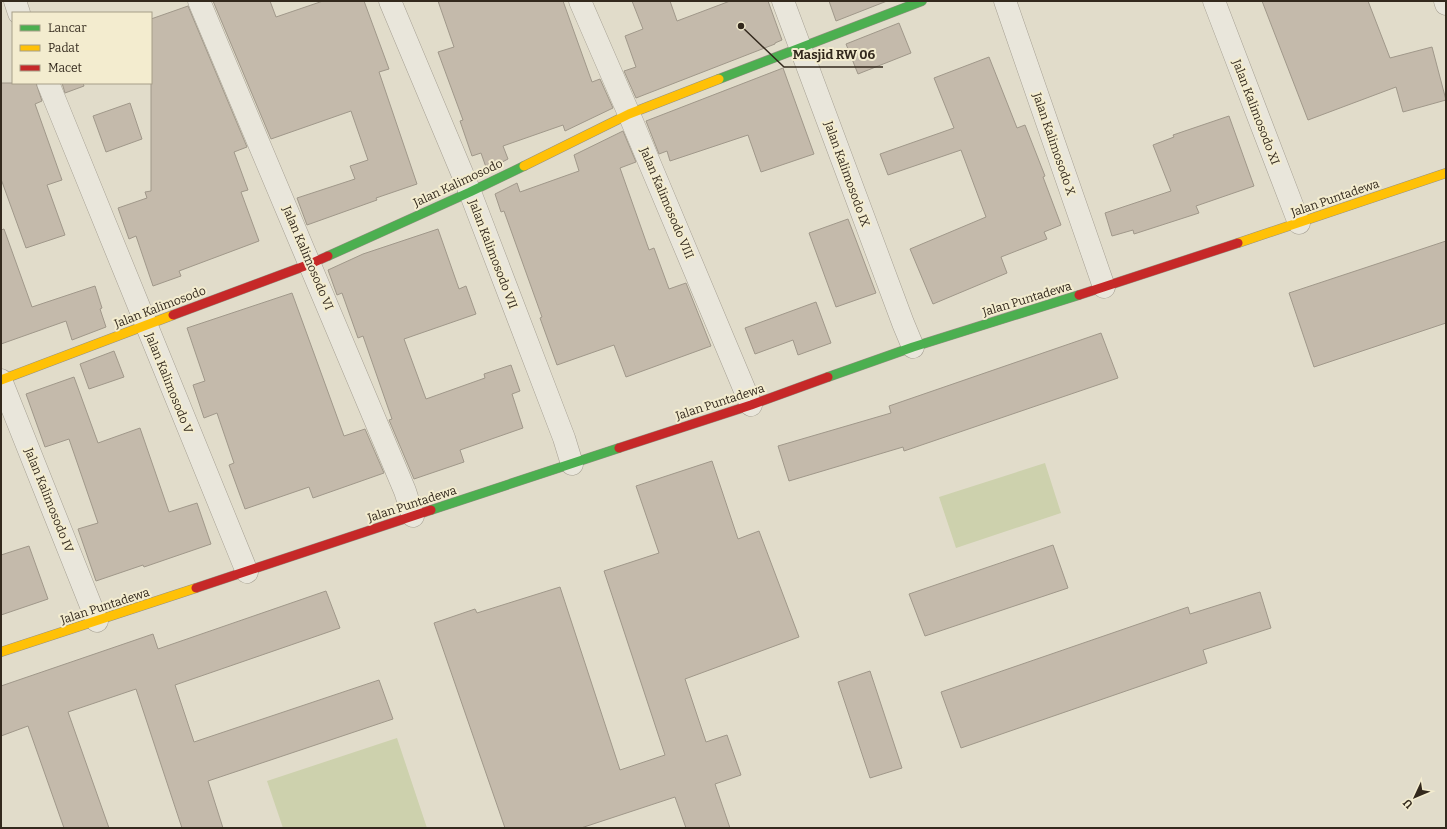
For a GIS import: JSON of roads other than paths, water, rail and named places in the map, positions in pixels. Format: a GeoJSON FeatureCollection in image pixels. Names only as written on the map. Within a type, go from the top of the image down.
{"type":"FeatureCollection","features":[{"type":"Feature","properties":{"kind":"street"},"geometry":{"type":"LineString","coordinates":[[14,1],[19,12]]}},
{"type":"Feature","properties":{"kind":"street","name":"Jalan Kalimosodo VI"},"geometry":{"type":"LineString","coordinates":[[199,1],[405,491],[413,516]]}},
{"type":"Feature","properties":{"kind":"street","name":"Jalan Kalimosodo VII"},"geometry":{"type":"LineString","coordinates":[[390,1],[470,192],[564,438],[572,464]]}},
{"type":"Feature","properties":{"kind":"street","name":"Jalan Kalimosodo VIII"},"geometry":{"type":"LineString","coordinates":[[580,1],[752,405]]}},
{"type":"Feature","properties":{"kind":"street","name":"Jalan Kalimosodo IX"},"geometry":{"type":"LineString","coordinates":[[783,1],[913,347]]}},
{"type":"Feature","properties":{"kind":"street","name":"Jalan Kalimosodo"},"geometry":{"type":"LineString","coordinates":[[1,380],[310,264],[470,192],[629,114],[922,1]]}},
{"type":"Feature","properties":{"kind":"street","name":"Jalan Kalimosodo X"},"geometry":{"type":"LineString","coordinates":[[1005,1],[1104,287]]}},
{"type":"Feature","properties":{"kind":"street","name":"Jalan Kalimosodo XI"},"geometry":{"type":"LineString","coordinates":[[1214,1],[1299,223]]}},
{"type":"Feature","properties":{"kind":"street","name":"Jalan Kalimosodo V"},"geometry":{"type":"LineString","coordinates":[[48,84],[247,572]]}},
{"type":"Feature","properties":{"kind":"street","name":"Jalan Puntadewa"},"geometry":{"type":"LineString","coordinates":[[1,652],[752,405],[913,347],[1104,287],[1446,173]]}},
{"type":"Feature","properties":{"kind":"street","name":"Jalan Kalimosodo IV"},"geometry":{"type":"LineString","coordinates":[[1,380],[97,621]]}},
{"type":"Feature","properties":{"kind":"place","name":"Masjid RW 06"},"geometry":{"type":"Point","coordinates":[741,26]}}]}
